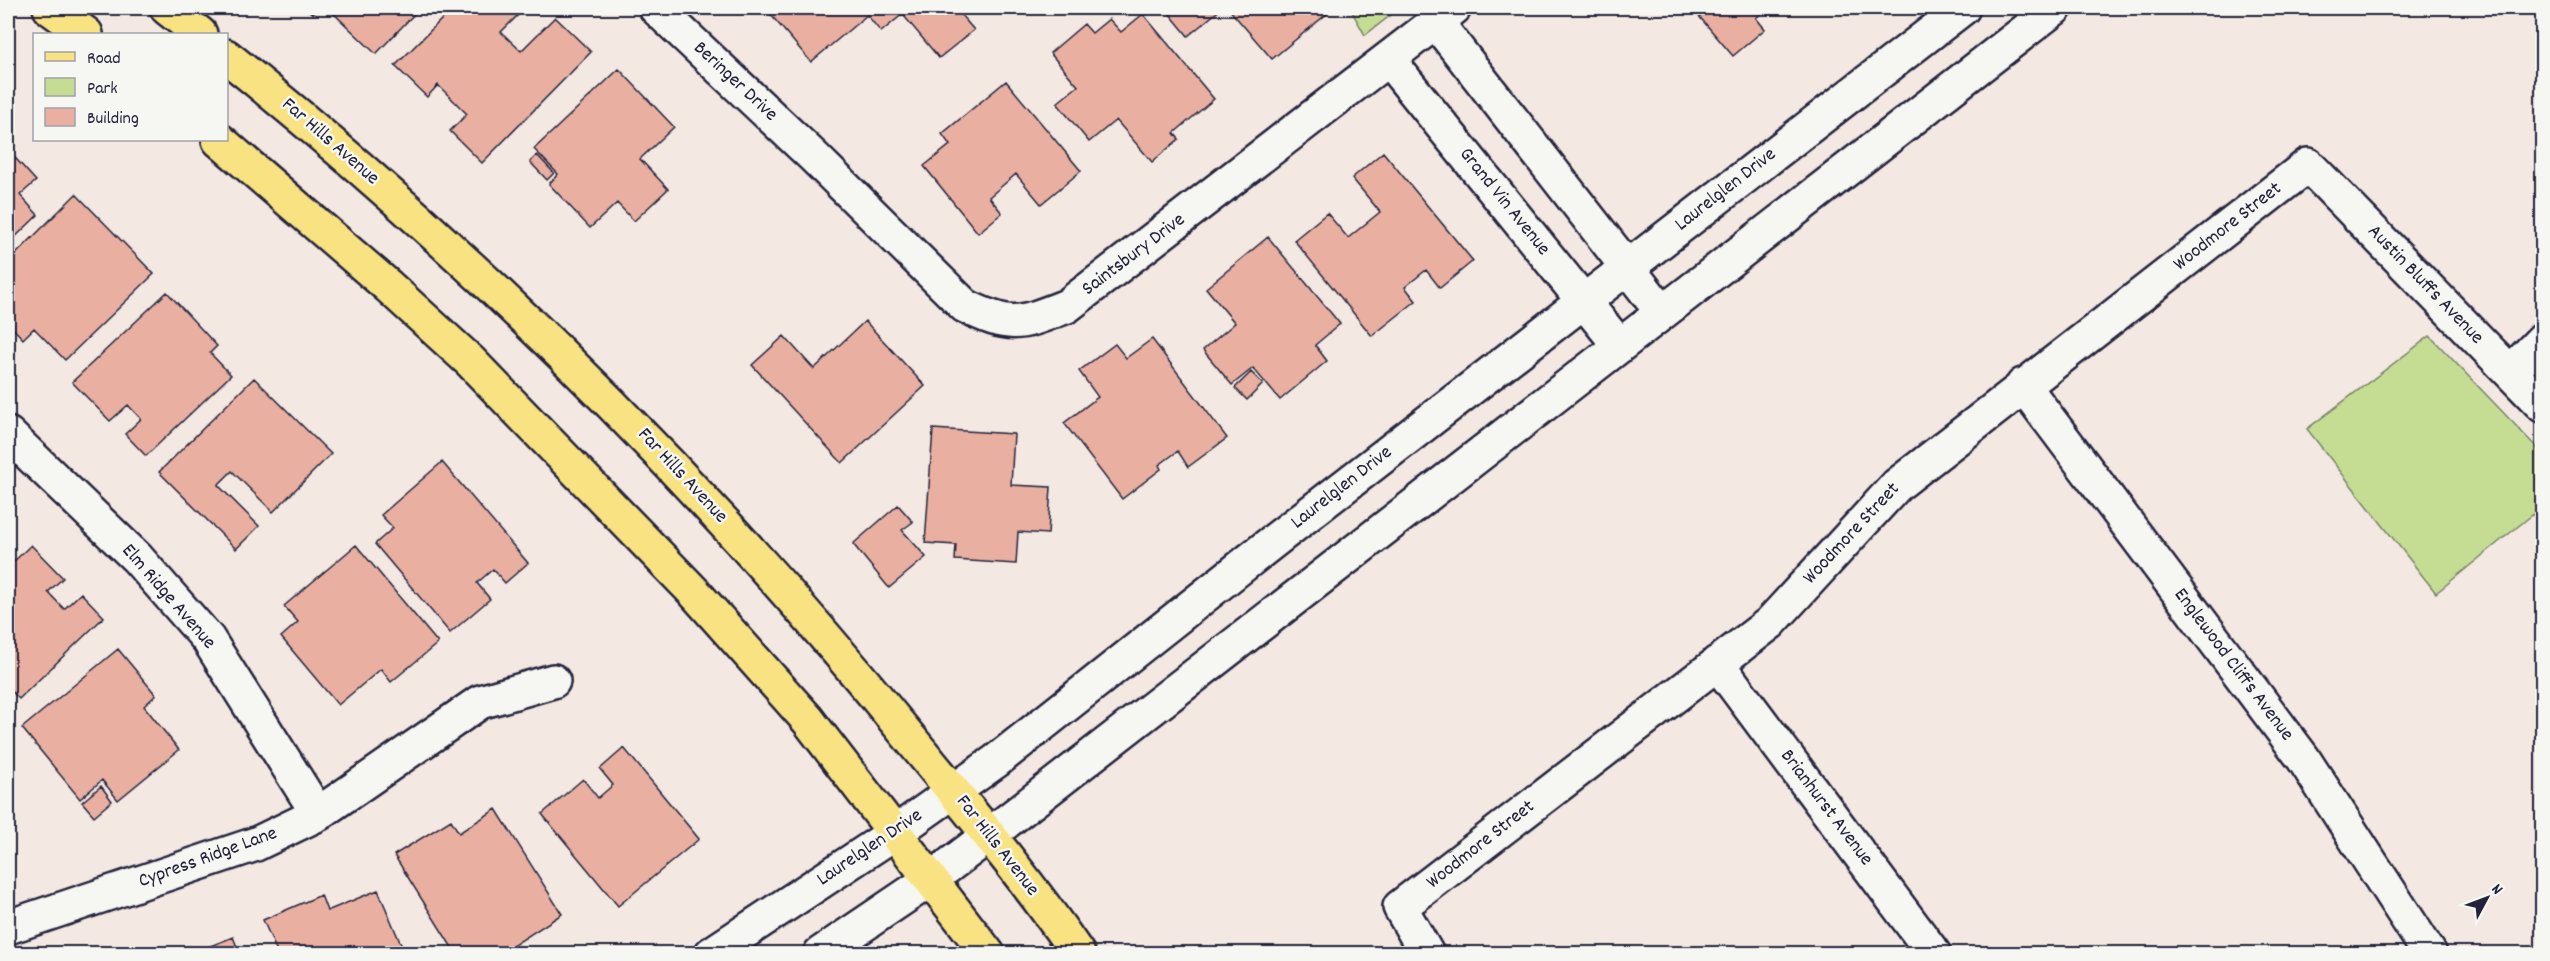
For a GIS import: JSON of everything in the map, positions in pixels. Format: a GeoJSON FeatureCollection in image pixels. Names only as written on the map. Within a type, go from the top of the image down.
{"type":"FeatureCollection","features":[{"type":"Feature","properties":{"kind":"main road"},"geometry":{"type":"LineString","coordinates":[[50,8],[85,33]]}},
{"type":"Feature","properties":{"kind":"main road"},"geometry":{"type":"LineString","coordinates":[[167,8],[199,33]]}},
{"type":"Feature","properties":{"kind":"main road","name":"Far Hills Avenue"},"geometry":{"type":"LineString","coordinates":[[228,58],[372,177],[575,366],[748,547],[836,647],[954,792],[1078,954]]}},
{"type":"Feature","properties":{"kind":"main road"},"geometry":{"type":"LineString","coordinates":[[220,141],[388,285],[537,427],[694,592],[800,711],[896,831],[988,954]]}},
{"type":"Feature","properties":{"kind":"street","name":"Beringer Drive"},"geometry":{"type":"LineString","coordinates":[[656,8],[814,157]]}},
{"type":"Feature","properties":{"kind":"street","name":"Laurelglen Drive"},"geometry":{"type":"LineString","coordinates":[[711,954],[954,792],[996,761],[1284,533],[1963,8]]}},
{"type":"Feature","properties":{"kind":"street"},"geometry":{"type":"LineString","coordinates":[[820,954],[931,879],[988,836],[2055,8]]}},
{"type":"Feature","properties":{"kind":"street","name":"Saintsbury Drive"},"geometry":{"type":"LineString","coordinates":[[814,157],[965,306],[993,320],[1024,322],[1067,306],[1445,15]]}},
{"type":"Feature","properties":{"kind":"street"},"geometry":{"type":"LineString","coordinates":[[1445,15],[1627,268],[1662,312]]}},
{"type":"Feature","properties":{"kind":"street","name":"Grand Vin Avenue"},"geometry":{"type":"LineString","coordinates":[[1388,59],[1619,345]]}},
{"type":"Feature","properties":{"kind":"street","name":"Austin Bluffs Avenue"},"geometry":{"type":"LineString","coordinates":[[2308,165],[2542,405]]}},
{"type":"Feature","properties":{"kind":"street","name":"Woodmore Street"},"geometry":{"type":"LineString","coordinates":[[1427,954],[1400,908],[1770,623],[1897,485],[2308,165]]}},
{"type":"Feature","properties":{"kind":"street"},"geometry":{"type":"LineString","coordinates":[[2511,372],[2542,340]]}},
{"type":"Feature","properties":{"kind":"street","name":"Englewood Cliffs Avenue"},"geometry":{"type":"LineString","coordinates":[[2023,385],[2303,758],[2430,954]]}},
{"type":"Feature","properties":{"kind":"street","name":"Elm Ridge Avenue"},"geometry":{"type":"LineString","coordinates":[[8,434],[137,558],[208,639],[318,814]]}},
{"type":"Feature","properties":{"kind":"street","name":"Brianhurst Avenue"},"geometry":{"type":"LineString","coordinates":[[1717,663],[1934,954]]}},
{"type":"Feature","properties":{"kind":"street","name":"Cypress Ridge Lane"},"geometry":{"type":"LineString","coordinates":[[8,927],[256,844],[318,814],[480,702],[553,681]]}},
{"type":"Feature","properties":{"kind":"green space"},"geometry":{"type":"Polygon","coordinates":[[[1350,8],[1400,8],[1365,35],[1350,8]]]}},
{"type":"Feature","properties":{"kind":"green space"},"geometry":{"type":"Polygon","coordinates":[[[2430,336],[2542,453],[2542,507],[2436,593],[2307,429],[2430,336]]]}},
{"type":"Feature","properties":{"kind":"building"},"geometry":{"type":"Polygon","coordinates":[[[305,8],[319,8],[313,14],[305,8]]]}},
{"type":"Feature","properties":{"kind":"building"},"geometry":{"type":"Polygon","coordinates":[[[328,8],[420,8],[376,54],[328,8]]]}},
{"type":"Feature","properties":{"kind":"building"},"geometry":{"type":"Polygon","coordinates":[[[453,8],[516,8],[521,12],[501,32],[521,51],[555,17],[591,52],[482,163],[450,131],[467,114],[438,85],[427,97],[395,66],[453,8]]]}},
{"type":"Feature","properties":{"kind":"building"},"geometry":{"type":"Polygon","coordinates":[[[765,8],[910,8],[881,32],[867,15],[811,62],[765,8]]]}},
{"type":"Feature","properties":{"kind":"building"},"geometry":{"type":"Polygon","coordinates":[[[915,8],[955,8],[974,30],[939,58],[904,16],[915,8]]]}},
{"type":"Feature","properties":{"kind":"building"},"geometry":{"type":"Polygon","coordinates":[[[1165,8],[1222,8],[1188,36],[1165,8]]]}},
{"type":"Feature","properties":{"kind":"building"},"geometry":{"type":"Polygon","coordinates":[[[1228,8],[1334,8],[1272,59],[1228,8]]]}},
{"type":"Feature","properties":{"kind":"building"},"geometry":{"type":"Polygon","coordinates":[[[1692,8],[1768,8],[1756,18],[1765,29],[1733,56],[1692,8]]]}},
{"type":"Feature","properties":{"kind":"building"},"geometry":{"type":"Polygon","coordinates":[[[1143,14],[1214,99],[1174,133],[1179,139],[1152,162],[1116,120],[1089,142],[1057,103],[1078,86],[1050,53],[1084,24],[1092,33],[1109,19],[1121,32],[1143,14]]]}},
{"type":"Feature","properties":{"kind":"building"},"geometry":{"type":"Polygon","coordinates":[[[619,69],[674,127],[640,159],[668,189],[634,221],[617,203],[590,228],[549,184],[558,174],[534,149],[619,69]]]}},
{"type":"Feature","properties":{"kind":"building"},"geometry":{"type":"Polygon","coordinates":[[[1006,81],[1081,171],[1041,204],[1016,174],[989,197],[1002,213],[978,233],[924,166],[950,145],[942,134],[1006,81]]]}},
{"type":"Feature","properties":{"kind":"building"},"geometry":{"type":"Polygon","coordinates":[[[8,150],[36,181],[20,195],[38,215],[8,244],[8,150]]]}},
{"type":"Feature","properties":{"kind":"building"},"geometry":{"type":"Polygon","coordinates":[[[1383,152],[1473,261],[1440,288],[1426,270],[1405,287],[1416,301],[1372,336],[1294,240],[1327,213],[1348,238],[1380,212],[1352,178],[1383,152]]]}},
{"type":"Feature","properties":{"kind":"building"},"geometry":{"type":"Polygon","coordinates":[[[537,155],[554,173],[547,180],[530,162],[537,155]]]}},
{"type":"Feature","properties":{"kind":"building"},"geometry":{"type":"Polygon","coordinates":[[[76,194],[154,274],[65,360],[34,328],[23,339],[8,323],[8,262],[76,194]]]}},
{"type":"Feature","properties":{"kind":"building"},"geometry":{"type":"Polygon","coordinates":[[[1268,237],[1340,324],[1315,345],[1327,361],[1280,400],[1253,368],[1232,385],[1203,350],[1235,323],[1206,288],[1268,237]]]}},
{"type":"Feature","properties":{"kind":"building"},"geometry":{"type":"Polygon","coordinates":[[[167,292],[217,346],[210,353],[231,375],[146,456],[125,434],[141,419],[128,405],[110,421],[72,382],[167,292]]]}},
{"type":"Feature","properties":{"kind":"building"},"geometry":{"type":"Polygon","coordinates":[[[865,321],[925,386],[842,463],[752,365],[784,336],[814,369],[865,321]]]}},
{"type":"Feature","properties":{"kind":"building"},"geometry":{"type":"Polygon","coordinates":[[[1152,339],[1227,438],[1188,467],[1178,451],[1159,465],[1161,469],[1122,499],[1064,423],[1098,397],[1079,371],[1115,344],[1126,358],[1152,339]]]}},
{"type":"Feature","properties":{"kind":"building"},"geometry":{"type":"Polygon","coordinates":[[[1251,372],[1263,384],[1247,400],[1235,388],[1251,372]]]}},
{"type":"Feature","properties":{"kind":"building"},"geometry":{"type":"Polygon","coordinates":[[[254,378],[331,454],[273,512],[232,471],[218,485],[259,526],[236,549],[159,472],[254,378]]]}},
{"type":"Feature","properties":{"kind":"building"},"geometry":{"type":"Polygon","coordinates":[[[933,429],[1014,434],[1011,485],[1051,487],[1048,534],[1018,532],[1016,564],[955,560],[956,545],[925,543],[933,429]]]}},
{"type":"Feature","properties":{"kind":"building"},"geometry":{"type":"Polygon","coordinates":[[[442,462],[528,563],[505,583],[493,569],[477,583],[490,599],[450,633],[375,544],[393,528],[381,515],[442,462]]]}},
{"type":"Feature","properties":{"kind":"building"},"geometry":{"type":"Polygon","coordinates":[[[898,505],[913,522],[902,530],[926,557],[889,588],[853,544],[898,505]]]}},
{"type":"Feature","properties":{"kind":"building"},"geometry":{"type":"Polygon","coordinates":[[[31,545],[63,578],[48,592],[64,609],[81,593],[104,617],[19,699],[8,687],[8,567],[31,545]]]}},
{"type":"Feature","properties":{"kind":"building"},"geometry":{"type":"Polygon","coordinates":[[[356,545],[438,643],[391,682],[381,669],[338,705],[281,637],[298,622],[284,606],[356,545]]]}},
{"type":"Feature","properties":{"kind":"building"},"geometry":{"type":"Polygon","coordinates":[[[118,649],[156,695],[144,706],[179,750],[118,800],[102,780],[80,799],[22,728],[118,649]]]}},
{"type":"Feature","properties":{"kind":"building"},"geometry":{"type":"Polygon","coordinates":[[[624,748],[699,839],[618,906],[542,814],[583,779],[598,798],[613,785],[600,769],[624,748]]]}},
{"type":"Feature","properties":{"kind":"building"},"geometry":{"type":"Polygon","coordinates":[[[101,786],[112,801],[94,816],[82,802],[101,786]]]}},
{"type":"Feature","properties":{"kind":"building"},"geometry":{"type":"Polygon","coordinates":[[[496,809],[562,914],[500,954],[456,954],[394,855],[451,820],[459,833],[496,809]]]}},
{"type":"Feature","properties":{"kind":"building"},"geometry":{"type":"Polygon","coordinates":[[[378,890],[405,954],[278,954],[263,920],[321,895],[327,911],[378,890]]]}},
{"type":"Feature","properties":{"kind":"building"},"geometry":{"type":"Polygon","coordinates":[[[233,937],[240,954],[173,954],[190,946],[193,953],[233,937]]]}}]}
